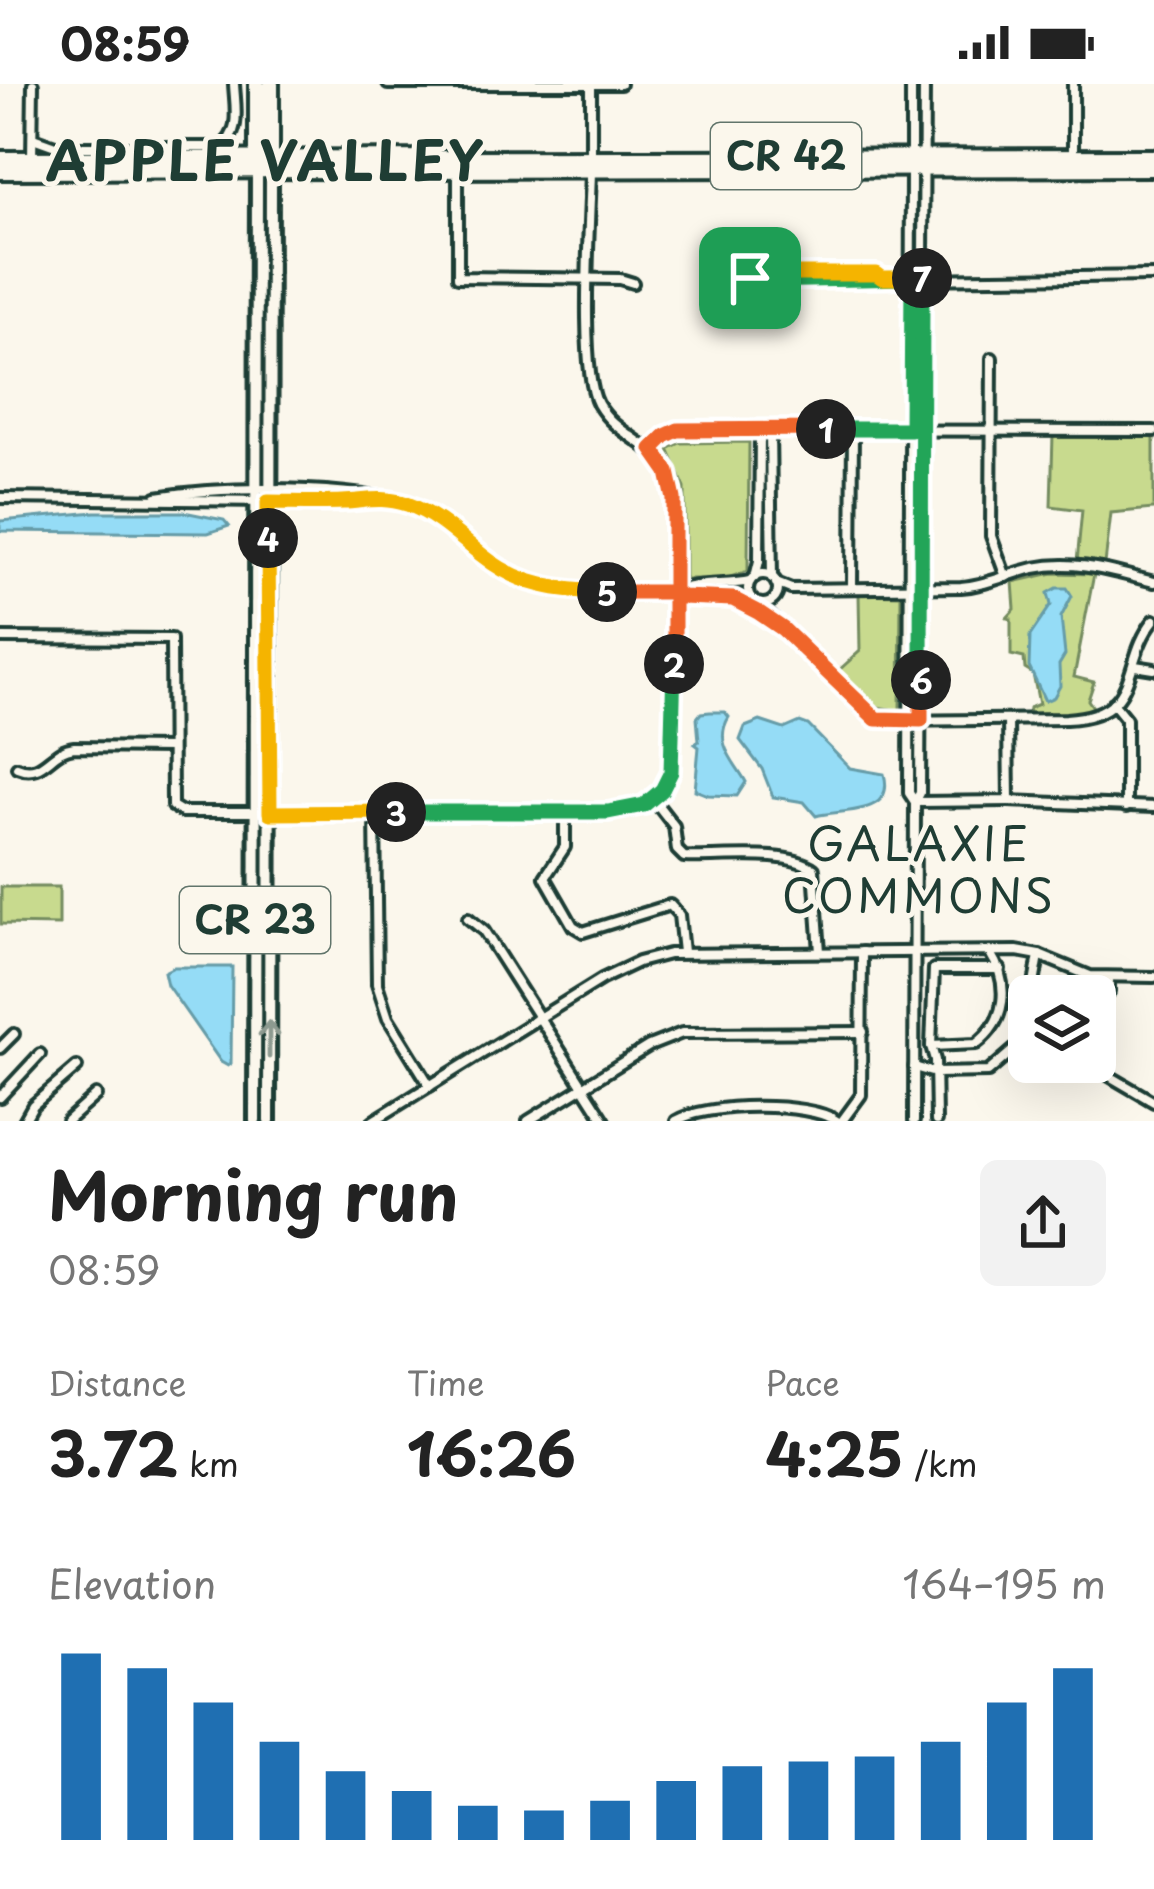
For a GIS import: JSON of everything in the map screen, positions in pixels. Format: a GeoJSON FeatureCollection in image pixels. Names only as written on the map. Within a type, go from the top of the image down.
{"type":"FeatureCollection","features":[{"type":"Feature","properties":{"kind":"highway","name":"CR 23"},"geometry":{"type":"LineString","coordinates":[[257,84],[264,166]]}},
{"type":"Feature","properties":{"kind":"highway","name":"CR 23"},"geometry":{"type":"LineString","coordinates":[[264,166],[271,84]]}},
{"type":"Feature","properties":{"kind":"highway","name":"CR 42"},"geometry":{"type":"LineString","coordinates":[[917,163],[1154,157]]}},
{"type":"Feature","properties":{"kind":"highway","name":"CR 42"},"geometry":{"type":"LineString","coordinates":[[0,159],[458,170],[591,164]]}},
{"type":"Feature","properties":{"kind":"highway","name":"CR 42"},"geometry":{"type":"LineString","coordinates":[[0,171],[917,163],[1154,169]]}},
{"type":"Feature","properties":{"kind":"main road","name":"CR 23"},"geometry":{"type":"LineString","coordinates":[[264,166],[269,1121]]}},
{"type":"Feature","properties":{"kind":"main road","name":"CR 23"},"geometry":{"type":"LineString","coordinates":[[255,1121],[255,812],[263,497]]}},
{"type":"Feature","properties":{"kind":"main road"},"geometry":{"type":"LineString","coordinates":[[256,736],[262,746],[263,806],[270,813]]}},
{"type":"Feature","properties":{"kind":"main road"},"geometry":{"type":"LineString","coordinates":[[255,812],[261,819],[270,875]]}},
{"type":"Feature","properties":{"kind":"street"},"geometry":{"type":"LineString","coordinates":[[32,159],[33,84]]}},
{"type":"Feature","properties":{"kind":"street"},"geometry":{"type":"LineString","coordinates":[[33,138],[58,147],[216,148],[229,142],[235,129],[234,84]]}},
{"type":"Feature","properties":{"kind":"street"},"geometry":{"type":"LineString","coordinates":[[388,84],[620,84]]}},
{"type":"Feature","properties":{"kind":"street"},"geometry":{"type":"LineString","coordinates":[[911,84],[917,163],[911,429],[921,720],[920,793],[915,802],[914,1121]]}},
{"type":"Feature","properties":{"kind":"street"},"geometry":{"type":"LineString","coordinates":[[917,163],[924,84]]}},
{"type":"Feature","properties":{"kind":"street"},"geometry":{"type":"LineString","coordinates":[[1073,84],[1073,158]]}},
{"type":"Feature","properties":{"kind":"street"},"geometry":{"type":"LineString","coordinates":[[270,813],[625,812],[653,799],[668,782],[673,762],[673,489],[665,466],[652,449],[611,421],[596,399],[589,373],[591,86]]}},
{"type":"Feature","properties":{"kind":"street"},"geometry":{"type":"LineString","coordinates":[[458,170],[458,277],[620,278],[633,283]]}},
{"type":"Feature","properties":{"kind":"street"},"geometry":{"type":"LineString","coordinates":[[742,272],[877,274],[882,278],[1154,276]]}},
{"type":"Feature","properties":{"kind":"street"},"geometry":{"type":"LineString","coordinates":[[915,802],[909,793],[909,720],[923,429],[917,278]]}},
{"type":"Feature","properties":{"kind":"street"},"geometry":{"type":"LineString","coordinates":[[992,358],[992,536],[1006,577]]}},
{"type":"Feature","properties":{"kind":"street"},"geometry":{"type":"LineString","coordinates":[[852,587],[853,429]]}},
{"type":"Feature","properties":{"kind":"street"},"geometry":{"type":"LineString","coordinates":[[652,449],[678,430],[1154,431]]}},
{"type":"Feature","properties":{"kind":"street"},"geometry":{"type":"LineString","coordinates":[[674,592],[682,597],[737,594],[756,602],[773,601],[765,430]]}},
{"type":"Feature","properties":{"kind":"street"},"geometry":{"type":"LineString","coordinates":[[765,430],[759,560],[748,589],[870,716],[886,721],[1079,718],[1113,703],[1129,683],[1140,642],[1154,620]]}},
{"type":"Feature","properties":{"kind":"street"},"geometry":{"type":"LineString","coordinates":[[0,498],[263,497],[351,502],[365,496],[427,513],[500,568],[537,585],[579,592],[674,592],[682,587],[715,587],[753,579],[774,580],[791,589],[979,586],[1045,566],[1082,565],[1154,582]]}},
{"type":"Feature","properties":{"kind":"street"},"geometry":{"type":"LineString","coordinates":[[713,597],[742,603],[783,629]]}},
{"type":"Feature","properties":{"kind":"street"},"geometry":{"type":"LineString","coordinates":[[0,638],[171,639],[170,797],[174,809],[255,812]]}},
{"type":"Feature","properties":{"kind":"street"},"geometry":{"type":"LineString","coordinates":[[1135,666],[1154,669]]}},
{"type":"Feature","properties":{"kind":"street"},"geometry":{"type":"LineString","coordinates":[[1113,703],[1126,719],[1126,807]]}},
{"type":"Feature","properties":{"kind":"street"},"geometry":{"type":"LineString","coordinates":[[1008,719],[1009,801]]}},
{"type":"Feature","properties":{"kind":"street"},"geometry":{"type":"LineString","coordinates":[[16,766],[40,769],[62,748],[170,748]]}},
{"type":"Feature","properties":{"kind":"street"},"geometry":{"type":"LineString","coordinates":[[653,799],[674,826],[677,850],[684,857],[759,857],[805,863],[814,869],[820,952]]}},
{"type":"Feature","properties":{"kind":"street"},"geometry":{"type":"LineString","coordinates":[[915,802],[1154,807]]}},
{"type":"Feature","properties":{"kind":"street"},"geometry":{"type":"LineString","coordinates":[[375,812],[376,984],[391,1023],[430,1086]]}},
{"type":"Feature","properties":{"kind":"street"},"geometry":{"type":"LineString","coordinates":[[565,812],[565,848],[544,877],[573,926],[589,932],[670,905],[680,915],[683,952]]}},
{"type":"Feature","properties":{"kind":"street"},"geometry":{"type":"LineString","coordinates":[[468,918],[484,931],[605,1121]]}},
{"type":"Feature","properties":{"kind":"street"},"geometry":{"type":"LineString","coordinates":[[373,1121],[626,967],[683,952],[989,952],[1039,955],[1088,975]]}},
{"type":"Feature","properties":{"kind":"street"},"geometry":{"type":"LineString","coordinates":[[676,1121],[704,1109],[810,1109],[839,1121],[861,1095],[862,952]]}},
{"type":"Feature","properties":{"kind":"street"},"geometry":{"type":"LineString","coordinates":[[931,1046],[981,1042],[1000,1017],[1004,977],[989,952]]}},
{"type":"Feature","properties":{"kind":"street"},"geometry":{"type":"LineString","coordinates":[[1036,975],[1039,955]]}},
{"type":"Feature","properties":{"kind":"street"},"geometry":{"type":"LineString","coordinates":[[936,1121],[931,1046],[934,969],[1000,968]]}},
{"type":"Feature","properties":{"kind":"street"},"geometry":{"type":"LineString","coordinates":[[1116,977],[1154,977]]}},
{"type":"Feature","properties":{"kind":"street"},"geometry":{"type":"LineString","coordinates":[[527,1121],[649,1046],[682,1034],[862,1032]]}},
{"type":"Feature","properties":{"kind":"street"},"geometry":{"type":"LineString","coordinates":[[0,1048],[14,1034]]}},
{"type":"Feature","properties":{"kind":"street"},"geometry":{"type":"LineString","coordinates":[[0,1096],[40,1054]]}},
{"type":"Feature","properties":{"kind":"street"},"geometry":{"type":"LineString","coordinates":[[914,1067],[935,1073],[988,1072],[1008,1054]]}},
{"type":"Feature","properties":{"kind":"street"},"geometry":{"type":"LineString","coordinates":[[24,1121],[33,1105],[77,1067]]}},
{"type":"Feature","properties":{"kind":"street"},"geometry":{"type":"LineString","coordinates":[[1116,1080],[1154,1102]]}},
{"type":"Feature","properties":{"kind":"street"},"geometry":{"type":"LineString","coordinates":[[67,1121],[96,1095]]}},
{"type":"Feature","properties":{"kind":"green space"},"geometry":{"type":"Polygon","coordinates":[[[1053,435],[1154,436],[1154,509],[1111,513],[1105,564],[1077,562],[1082,510],[1051,506],[1053,435]]]}},
{"type":"Feature","properties":{"kind":"green space"},"geometry":{"type":"Polygon","coordinates":[[[749,442],[748,571],[725,579],[685,579],[685,488],[668,449],[680,443],[749,442]]]}},
{"type":"Feature","properties":{"kind":"green space"},"geometry":{"type":"Polygon","coordinates":[[[1053,573],[1094,574],[1074,677],[1094,682],[1088,700],[1095,710],[1087,713],[1028,714],[1029,708],[1039,704],[1033,674],[1025,669],[1024,658],[1011,655],[1011,619],[1007,618],[1015,609],[1013,582],[1053,573]]]}},
{"type":"Feature","properties":{"kind":"green space"},"geometry":{"type":"Polygon","coordinates":[[[859,594],[901,595],[900,711],[872,706],[837,672],[860,651],[859,594]]]}},
{"type":"Feature","properties":{"kind":"green space"},"geometry":{"type":"Polygon","coordinates":[[[1,887],[59,887],[59,925],[1,924],[1,887]]]}},
{"type":"Feature","properties":{"kind":"water"},"geometry":{"type":"Polygon","coordinates":[[[95,512],[184,512],[224,520],[229,526],[208,533],[0,531],[0,521],[95,512]]]}},
{"type":"Feature","properties":{"kind":"water"},"geometry":{"type":"Polygon","coordinates":[[[1067,588],[1072,596],[1061,617],[1065,655],[1059,665],[1060,686],[1045,701],[1029,667],[1030,636],[1051,605],[1048,593],[1067,588]]]}},
{"type":"Feature","properties":{"kind":"water"},"geometry":{"type":"Polygon","coordinates":[[[725,712],[729,717],[724,744],[746,782],[737,796],[695,790],[697,718],[701,713],[725,712]]]}},
{"type":"Feature","properties":{"kind":"water"},"geometry":{"type":"Polygon","coordinates":[[[760,721],[784,729],[800,722],[808,725],[850,768],[884,774],[882,797],[864,808],[816,816],[804,802],[773,797],[762,769],[740,740],[745,727],[760,721]]]}},
{"type":"Feature","properties":{"kind":"water"},"geometry":{"type":"Polygon","coordinates":[[[174,967],[232,967],[228,1066],[167,985],[164,972],[174,967]]]}},
{"type":"Feature","properties":{"kind":"district","name":"APPLE VALLEY"},"geometry":{"type":"Point","coordinates":[266,162]}},
{"type":"Feature","properties":{"kind":"district","name":"GALAXIE COMMONS"},"geometry":{"type":"Point","coordinates":[919,871]}},
{"type":"Feature","properties":{"kind":"route"},"geometry":{"type":"LineString","coordinates":[[750,278],[756,274],[877,274],[922,278],[921,720],[886,721],[870,716],[783,629],[733,599],[682,597],[674,592],[579,592],[537,585],[500,568],[453,529],[406,504],[365,496],[351,502],[268,502],[270,813],[625,812],[644,805],[662,790],[674,754],[673,702],[674,648],[674,592],[674,580],[674,499],[668,472],[652,449],[678,430],[911,429],[912,278],[756,281],[750,278]]}}]}
